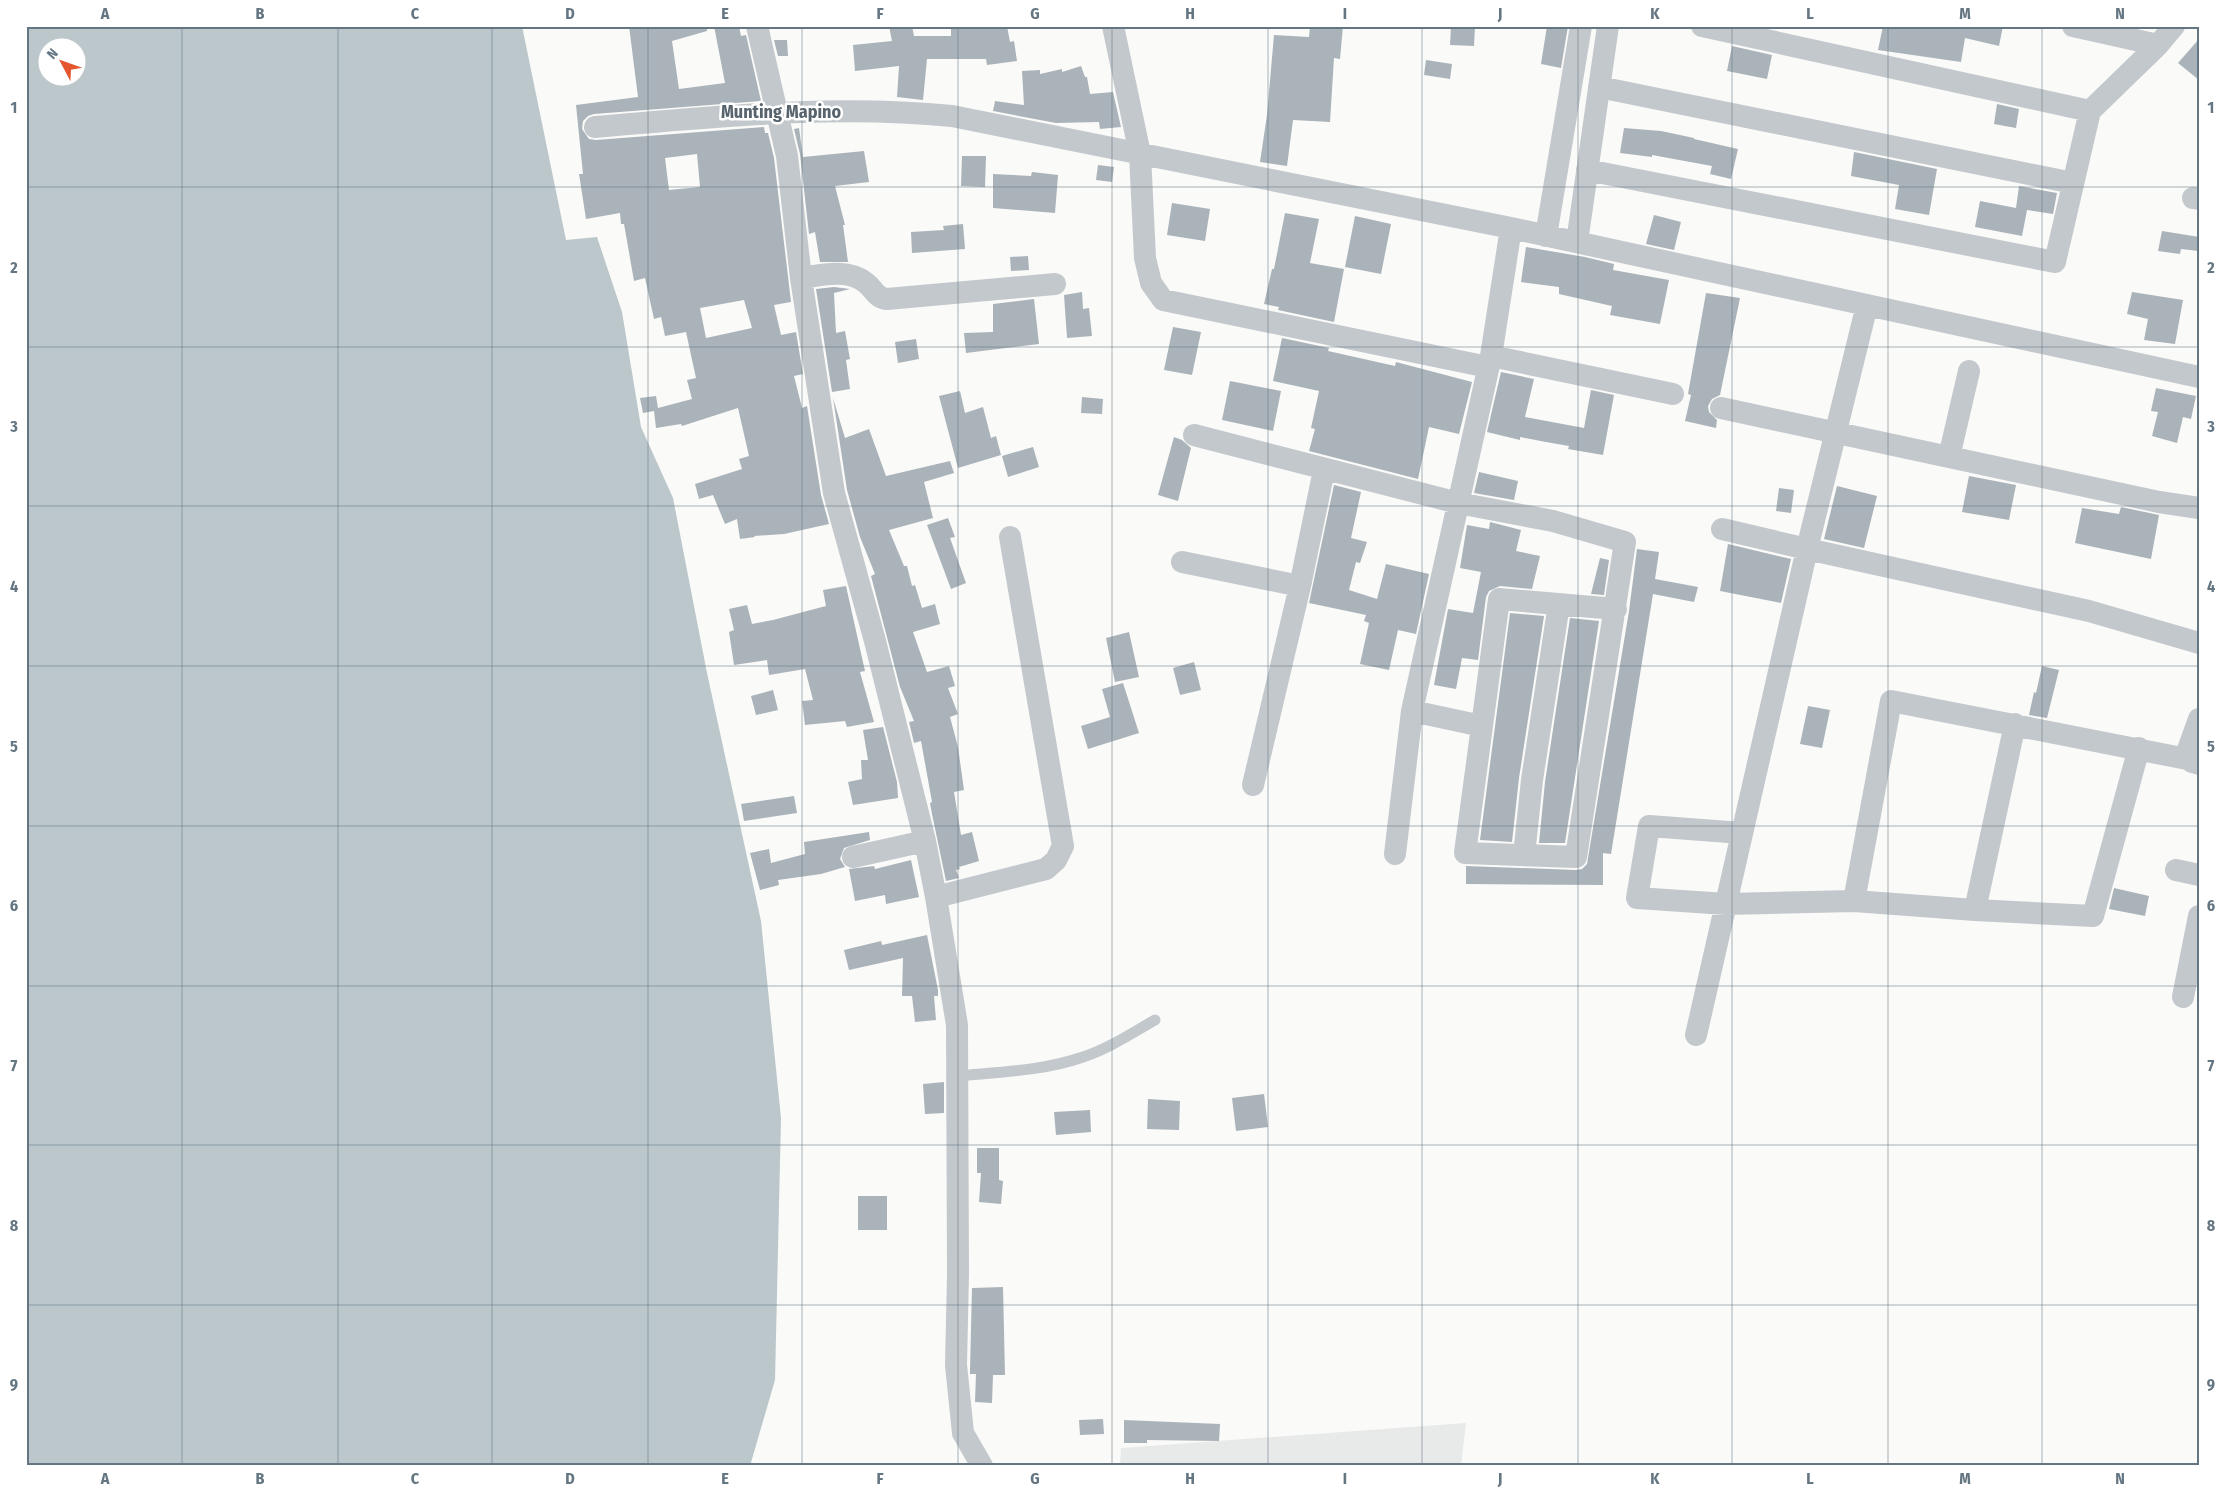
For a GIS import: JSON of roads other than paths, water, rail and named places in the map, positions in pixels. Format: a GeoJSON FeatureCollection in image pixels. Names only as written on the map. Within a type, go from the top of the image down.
{"type":"FeatureCollection","features":[{"type":"Feature","properties":{"kind":"street"},"geometry":{"type":"LineString","coordinates":[[757,26],[787,156],[801,278],[834,492],[875,641],[925,841],[957,1025],[958,1274],[956,1365],[964,1433],[982,1466]]}},
{"type":"Feature","properties":{"kind":"street"},"geometry":{"type":"LineString","coordinates":[[1113,26],[1140,154],[1145,258],[1151,283],[1163,300],[1489,362],[1672,394]]}},
{"type":"Feature","properties":{"kind":"street"},"geometry":{"type":"LineString","coordinates":[[1546,236],[1580,26]]}},
{"type":"Feature","properties":{"kind":"street"},"geometry":{"type":"LineString","coordinates":[[1577,242],[1608,26]]}},
{"type":"Feature","properties":{"kind":"street"},"geometry":{"type":"LineString","coordinates":[[1702,26],[2090,111]]}},
{"type":"Feature","properties":{"kind":"street"},"geometry":{"type":"LineString","coordinates":[[2073,26],[2158,45]]}},
{"type":"Feature","properties":{"kind":"street"},"geometry":{"type":"LineString","coordinates":[[1587,170],[2055,262],[2090,111],[2158,45],[2174,26]]}},
{"type":"Feature","properties":{"kind":"street"},"geometry":{"type":"LineString","coordinates":[[1599,87],[2073,183]]}},
{"type":"Feature","properties":{"kind":"street"},"geometry":{"type":"LineString","coordinates":[[595,128],[776,112],[888,112],[952,116],[1577,242],[2199,377]]}},
{"type":"Feature","properties":{"kind":"street"},"geometry":{"type":"LineString","coordinates":[[1395,854],[1412,711],[1489,362],[1510,228]]}},
{"type":"Feature","properties":{"kind":"street"},"geometry":{"type":"LineString","coordinates":[[801,278],[835,274],[852,276],[865,282],[877,295],[887,299],[1055,284]]}},
{"type":"Feature","properties":{"kind":"street"},"geometry":{"type":"LineString","coordinates":[[1696,1035],[1807,550],[1867,305]]}},
{"type":"Feature","properties":{"kind":"street"},"geometry":{"type":"LineString","coordinates":[[1949,457],[1969,371]]}},
{"type":"Feature","properties":{"kind":"street"},"geometry":{"type":"LineString","coordinates":[[1721,408],[2158,502],[2199,508]]}},
{"type":"Feature","properties":{"kind":"street"},"geometry":{"type":"LineString","coordinates":[[1194,435],[1458,503],[1553,521],[1625,542],[1616,609],[1576,857],[1465,853],[1500,599],[1616,609]]}},
{"type":"Feature","properties":{"kind":"street"},"geometry":{"type":"LineString","coordinates":[[1253,785],[1300,586],[1324,470]]}},
{"type":"Feature","properties":{"kind":"street"},"geometry":{"type":"LineString","coordinates":[[1722,528],[1807,550],[2090,611],[2199,643]]}},
{"type":"Feature","properties":{"kind":"street"},"geometry":{"type":"LineString","coordinates":[[936,897],[1046,869],[1056,860],[1062,846],[1010,537]]}},
{"type":"Feature","properties":{"kind":"street"},"geometry":{"type":"LineString","coordinates":[[1182,562],[1300,586]]}},
{"type":"Feature","properties":{"kind":"street"},"geometry":{"type":"LineString","coordinates":[[1524,855],[1532,780],[1559,604]]}},
{"type":"Feature","properties":{"kind":"street"},"geometry":{"type":"LineString","coordinates":[[1854,901],[1892,701],[2139,748],[2193,762]]}},
{"type":"Feature","properties":{"kind":"street"},"geometry":{"type":"LineString","coordinates":[[1412,711],[1482,726]]}},
{"type":"Feature","properties":{"kind":"street"},"geometry":{"type":"LineString","coordinates":[[2193,762],[2186,755],[2199,719]]}},
{"type":"Feature","properties":{"kind":"street"},"geometry":{"type":"LineString","coordinates":[[1975,910],[2015,724]]}},
{"type":"Feature","properties":{"kind":"street"},"geometry":{"type":"LineString","coordinates":[[1742,833],[1649,826],[1637,898],[1726,904],[1854,901],[2093,916],[2139,748]]}},
{"type":"Feature","properties":{"kind":"street"},"geometry":{"type":"LineString","coordinates":[[853,857],[925,841]]}},
{"type":"Feature","properties":{"kind":"street"},"geometry":{"type":"LineString","coordinates":[[2176,870],[2199,875]]}},
{"type":"Feature","properties":{"kind":"street"},"geometry":{"type":"LineString","coordinates":[[2183,998],[2199,916]]}},
{"type":"Feature","properties":{"kind":"lane"},"geometry":{"type":"LineString","coordinates":[[957,1076],[1035,1069],[1082,1058],[1155,1020]]}},
{"type":"Feature","properties":{"kind":"district","name":"Munting Mapino"},"geometry":{"type":"Point","coordinates":[781,112]}}]}
